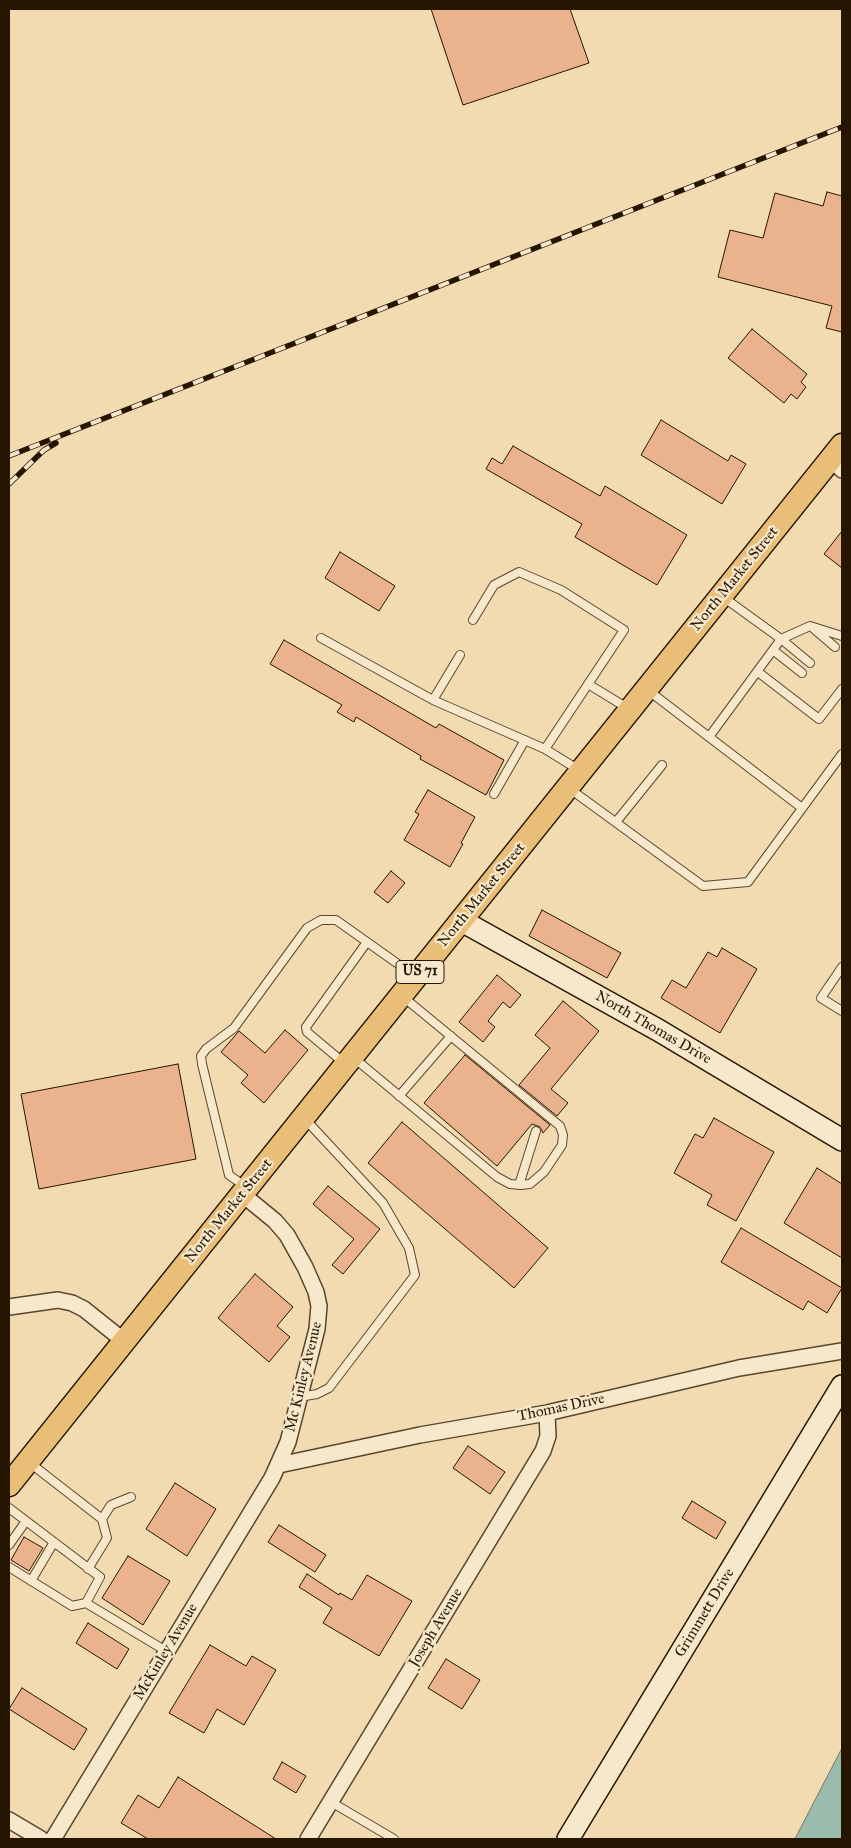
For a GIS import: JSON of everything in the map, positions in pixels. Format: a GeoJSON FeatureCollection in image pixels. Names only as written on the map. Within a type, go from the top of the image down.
{"type":"FeatureCollection","features":[{"type":"Feature","properties":{"kind":"main road","name":"North Market Street"},"geometry":{"type":"LineString","coordinates":[[9,1485],[721,596],[839,459]]}},
{"type":"Feature","properties":{"kind":"main road","name":"North Thomas Drive"},"geometry":{"type":"LineString","coordinates":[[462,921],[658,1030],[842,1140]]}},
{"type":"Feature","properties":{"kind":"main road","name":"Grimmett Drive"},"geometry":{"type":"LineString","coordinates":[[568,1839],[842,1386]]}},
{"type":"Feature","properties":{"kind":"street","name":"Mc Kinley Avenue"},"geometry":{"type":"LineString","coordinates":[[245,1191],[287,1235],[305,1267],[316,1292],[319,1315],[288,1442],[278,1465]]}},
{"type":"Feature","properties":{"kind":"street"},"geometry":{"type":"LineString","coordinates":[[9,1307],[58,1300],[72,1303],[84,1309],[124,1341]]}},
{"type":"Feature","properties":{"kind":"street","name":"Thomas Drive"},"geometry":{"type":"LineString","coordinates":[[278,1465],[420,1435],[547,1412],[740,1368],[842,1351]]}},
{"type":"Feature","properties":{"kind":"street","name":"Joseph Avenue"},"geometry":{"type":"LineString","coordinates":[[308,1839],[543,1451],[548,1436],[547,1412]]}},
{"type":"Feature","properties":{"kind":"street","name":"McKinley Avenue"},"geometry":{"type":"LineString","coordinates":[[53,1839],[278,1465]]}},
{"type":"Feature","properties":{"kind":"street"},"geometry":{"type":"LineString","coordinates":[[9,1820],[41,1839]]}},
{"type":"Feature","properties":{"kind":"lane"},"geometry":{"type":"LineString","coordinates":[[473,620],[494,585],[519,572],[561,590],[624,630],[545,749]]}},
{"type":"Feature","properties":{"kind":"lane"},"geometry":{"type":"LineString","coordinates":[[721,596],[781,639],[810,663]]}},
{"type":"Feature","properties":{"kind":"lane"},"geometry":{"type":"LineString","coordinates":[[810,626],[835,647]]}},
{"type":"Feature","properties":{"kind":"lane"},"geometry":{"type":"LineString","coordinates":[[709,737],[781,639],[810,626],[842,636]]}},
{"type":"Feature","properties":{"kind":"lane"},"geometry":{"type":"LineString","coordinates":[[321,638],[434,700],[545,749],[616,822],[703,886],[748,882],[842,754]]}},
{"type":"Feature","properties":{"kind":"lane"},"geometry":{"type":"LineString","coordinates":[[773,650],[802,673]]}},
{"type":"Feature","properties":{"kind":"lane"},"geometry":{"type":"LineString","coordinates":[[434,700],[460,655]]}},
{"type":"Feature","properties":{"kind":"lane"},"geometry":{"type":"LineString","coordinates":[[758,672],[819,719],[830,697],[842,689],[835,684]]}},
{"type":"Feature","properties":{"kind":"lane"},"geometry":{"type":"LineString","coordinates":[[588,684],[630,710]]}},
{"type":"Feature","properties":{"kind":"lane"},"geometry":{"type":"LineString","coordinates":[[647,689],[802,808]]}},
{"type":"Feature","properties":{"kind":"lane"},"geometry":{"type":"LineString","coordinates":[[494,794],[525,740]]}},
{"type":"Feature","properties":{"kind":"lane"},"geometry":{"type":"LineString","coordinates":[[616,822],[662,766]]}},
{"type":"Feature","properties":{"kind":"lane"},"geometry":{"type":"LineString","coordinates":[[245,1191],[229,1175],[201,1056],[206,1049],[234,1028],[307,928],[321,920],[336,920],[416,977]]}},
{"type":"Feature","properties":{"kind":"lane"},"geometry":{"type":"LineString","coordinates":[[367,942],[306,1027],[307,1032],[350,1060],[399,1096],[497,1177],[510,1184],[530,1184],[544,1172],[562,1146],[563,1136],[560,1126],[402,995]]}},
{"type":"Feature","properties":{"kind":"lane"},"geometry":{"type":"LineString","coordinates":[[842,967],[821,998],[842,1011]]}},
{"type":"Feature","properties":{"kind":"lane"},"geometry":{"type":"LineString","coordinates":[[399,1096],[451,1036]]}},
{"type":"Feature","properties":{"kind":"lane"},"geometry":{"type":"LineString","coordinates":[[299,1397],[317,1394],[329,1388],[370,1338],[415,1275],[409,1248],[383,1203],[303,1118]]}},
{"type":"Feature","properties":{"kind":"lane"},"geometry":{"type":"LineString","coordinates":[[519,1185],[536,1131]]}},
{"type":"Feature","properties":{"kind":"lane"},"geometry":{"type":"LineString","coordinates":[[28,1461],[102,1519],[107,1538],[88,1569]]}},
{"type":"Feature","properties":{"kind":"lane"},"geometry":{"type":"LineString","coordinates":[[102,1519],[111,1505],[131,1497]]}},
{"type":"Feature","properties":{"kind":"lane"},"geometry":{"type":"LineString","coordinates":[[9,1508],[100,1578],[86,1603]]}},
{"type":"Feature","properties":{"kind":"lane"},"geometry":{"type":"LineString","coordinates":[[9,1546],[26,1521]]}},
{"type":"Feature","properties":{"kind":"lane"},"geometry":{"type":"LineString","coordinates":[[31,1581],[54,1542]]}},
{"type":"Feature","properties":{"kind":"lane"},"geometry":{"type":"LineString","coordinates":[[9,1567],[72,1606],[86,1603],[166,1650]]}},
{"type":"Feature","properties":{"kind":"lane"},"geometry":{"type":"LineString","coordinates":[[331,1802],[394,1839]]}},
{"type":"Feature","properties":{"kind":"shaded area"},"geometry":{"type":"Polygon","coordinates":[[[842,1748],[842,1839],[795,1839],[799,1831],[842,1748]]]}},
{"type":"Feature","properties":{"kind":"building"},"geometry":{"type":"Polygon","coordinates":[[[431,9],[570,9],[589,63],[463,105],[431,9]]]}},
{"type":"Feature","properties":{"kind":"building"},"geometry":{"type":"Polygon","coordinates":[[[827,192],[842,196],[842,332],[826,328],[832,306],[718,277],[730,230],[763,238],[775,193],[823,206],[827,192]]]}},
{"type":"Feature","properties":{"kind":"building"},"geometry":{"type":"Polygon","coordinates":[[[752,329],[807,374],[801,382],[806,387],[797,399],[791,394],[784,403],[728,358],[752,329]]]}},
{"type":"Feature","properties":{"kind":"building"},"geometry":{"type":"Polygon","coordinates":[[[661,420],[728,461],[731,455],[746,464],[722,504],[641,455],[661,420]]]}},
{"type":"Feature","properties":{"kind":"building"},"geometry":{"type":"Polygon","coordinates":[[[513,446],[600,496],[605,486],[687,535],[657,585],[575,537],[582,524],[486,469],[492,458],[502,464],[513,446]]]}},
{"type":"Feature","properties":{"kind":"building"},"geometry":{"type":"Polygon","coordinates":[[[842,531],[842,568],[824,554],[842,531]]]}},
{"type":"Feature","properties":{"kind":"building"},"geometry":{"type":"Polygon","coordinates":[[[340,552],[395,586],[379,611],[325,578],[340,552]]]}},
{"type":"Feature","properties":{"kind":"building"},"geometry":{"type":"Polygon","coordinates":[[[284,640],[436,728],[439,724],[504,760],[486,795],[420,759],[421,756],[356,717],[354,722],[337,712],[342,705],[270,664],[284,640]]]}},
{"type":"Feature","properties":{"kind":"building"},"geometry":{"type":"Polygon","coordinates":[[[428,790],[475,817],[450,867],[404,840],[419,814],[415,812],[428,790]]]}},
{"type":"Feature","properties":{"kind":"building"},"geometry":{"type":"Polygon","coordinates":[[[391,871],[405,883],[388,903],[374,892],[391,871]]]}},
{"type":"Feature","properties":{"kind":"building"},"geometry":{"type":"Polygon","coordinates":[[[542,910],[621,953],[607,978],[529,936],[542,910]]]}},
{"type":"Feature","properties":{"kind":"building"},"geometry":{"type":"Polygon","coordinates":[[[722,948],[757,969],[720,1033],[661,998],[672,980],[686,988],[708,952],[717,957],[722,948]]]}},
{"type":"Feature","properties":{"kind":"building"},"geometry":{"type":"Polygon","coordinates":[[[497,975],[521,995],[510,1008],[503,1002],[488,1021],[495,1027],[483,1042],[459,1022],[497,975]]]}},
{"type":"Feature","properties":{"kind":"building"},"geometry":{"type":"Polygon","coordinates":[[[563,1001],[599,1031],[551,1089],[568,1103],[557,1116],[519,1085],[550,1048],[535,1035],[563,1001]]]}},
{"type":"Feature","properties":{"kind":"building"},"geometry":{"type":"Polygon","coordinates":[[[285,1030],[308,1050],[264,1103],[241,1083],[248,1075],[221,1052],[239,1031],[265,1053],[285,1030]]]}},
{"type":"Feature","properties":{"kind":"building"},"geometry":{"type":"Polygon","coordinates":[[[465,1055],[550,1125],[543,1133],[540,1127],[532,1124],[497,1166],[424,1103],[465,1055]]]}},
{"type":"Feature","properties":{"kind":"building"},"geometry":{"type":"Polygon","coordinates":[[[178,1064],[196,1159],[39,1189],[21,1094],[178,1064]]]}},
{"type":"Feature","properties":{"kind":"building"},"geometry":{"type":"Polygon","coordinates":[[[714,1118],[774,1152],[736,1221],[707,1205],[712,1195],[674,1173],[695,1134],[703,1138],[714,1118]]]}},
{"type":"Feature","properties":{"kind":"building"},"geometry":{"type":"Polygon","coordinates":[[[402,1122],[548,1248],[514,1288],[368,1163],[402,1122]]]}},
{"type":"Feature","properties":{"kind":"building"},"geometry":{"type":"Polygon","coordinates":[[[817,1168],[842,1184],[842,1258],[784,1223],[817,1168]]]}},
{"type":"Feature","properties":{"kind":"building"},"geometry":{"type":"Polygon","coordinates":[[[328,1186],[380,1229],[343,1274],[332,1265],[354,1239],[313,1204],[328,1186]]]}},
{"type":"Feature","properties":{"kind":"building"},"geometry":{"type":"Polygon","coordinates":[[[741,1228],[842,1288],[827,1313],[808,1301],[803,1310],[721,1262],[741,1228]]]}},
{"type":"Feature","properties":{"kind":"building"},"geometry":{"type":"Polygon","coordinates":[[[255,1274],[293,1307],[277,1326],[290,1337],[269,1362],[218,1318],[255,1274]]]}},
{"type":"Feature","properties":{"kind":"building"},"geometry":{"type":"Polygon","coordinates":[[[468,1446],[505,1472],[490,1494],[453,1468],[468,1446]]]}},
{"type":"Feature","properties":{"kind":"building"},"geometry":{"type":"Polygon","coordinates":[[[175,1483],[216,1509],[187,1556],[146,1529],[175,1483]]]}},
{"type":"Feature","properties":{"kind":"building"},"geometry":{"type":"Polygon","coordinates":[[[692,1501],[726,1522],[716,1539],[682,1518],[692,1501]]]}},
{"type":"Feature","properties":{"kind":"building"},"geometry":{"type":"Polygon","coordinates":[[[279,1525],[326,1555],[315,1572],[268,1542],[279,1525]]]}},
{"type":"Feature","properties":{"kind":"building"},"geometry":{"type":"Polygon","coordinates":[[[24,1537],[43,1548],[29,1571],[11,1560],[24,1537]]]}},
{"type":"Feature","properties":{"kind":"building"},"geometry":{"type":"Polygon","coordinates":[[[128,1556],[170,1581],[143,1625],[102,1598],[128,1556]]]}},
{"type":"Feature","properties":{"kind":"building"},"geometry":{"type":"Polygon","coordinates":[[[307,1574],[339,1595],[340,1593],[352,1600],[367,1575],[412,1601],[379,1656],[323,1623],[332,1608],[299,1587],[307,1574]]]}},
{"type":"Feature","properties":{"kind":"building"},"geometry":{"type":"Polygon","coordinates":[[[88,1623],[129,1649],[117,1669],[76,1643],[88,1623]]]}},
{"type":"Feature","properties":{"kind":"building"},"geometry":{"type":"Polygon","coordinates":[[[210,1645],[246,1666],[252,1656],[276,1670],[244,1725],[217,1709],[204,1733],[169,1713],[210,1645]]]}},
{"type":"Feature","properties":{"kind":"building"},"geometry":{"type":"Polygon","coordinates":[[[446,1659],[480,1680],[462,1709],[428,1688],[446,1659]]]}},
{"type":"Feature","properties":{"kind":"building"},"geometry":{"type":"Polygon","coordinates":[[[22,1688],[87,1729],[74,1750],[9,1709],[22,1688]]]}},
{"type":"Feature","properties":{"kind":"building"},"geometry":{"type":"Polygon","coordinates":[[[282,1762],[306,1776],[296,1793],[273,1779],[282,1762]]]}},
{"type":"Feature","properties":{"kind":"building"},"geometry":{"type":"Polygon","coordinates":[[[178,1777],[276,1839],[148,1839],[121,1823],[138,1795],[159,1808],[178,1777]]]}},
{"type":"Feature","properties":{"kind":"railway"},"geometry":{"type":"LineString","coordinates":[[9,456],[842,127]]}},
{"type":"Feature","properties":{"kind":"railway"},"geometry":{"type":"LineString","coordinates":[[9,484],[44,450],[56,443]]}}]}
